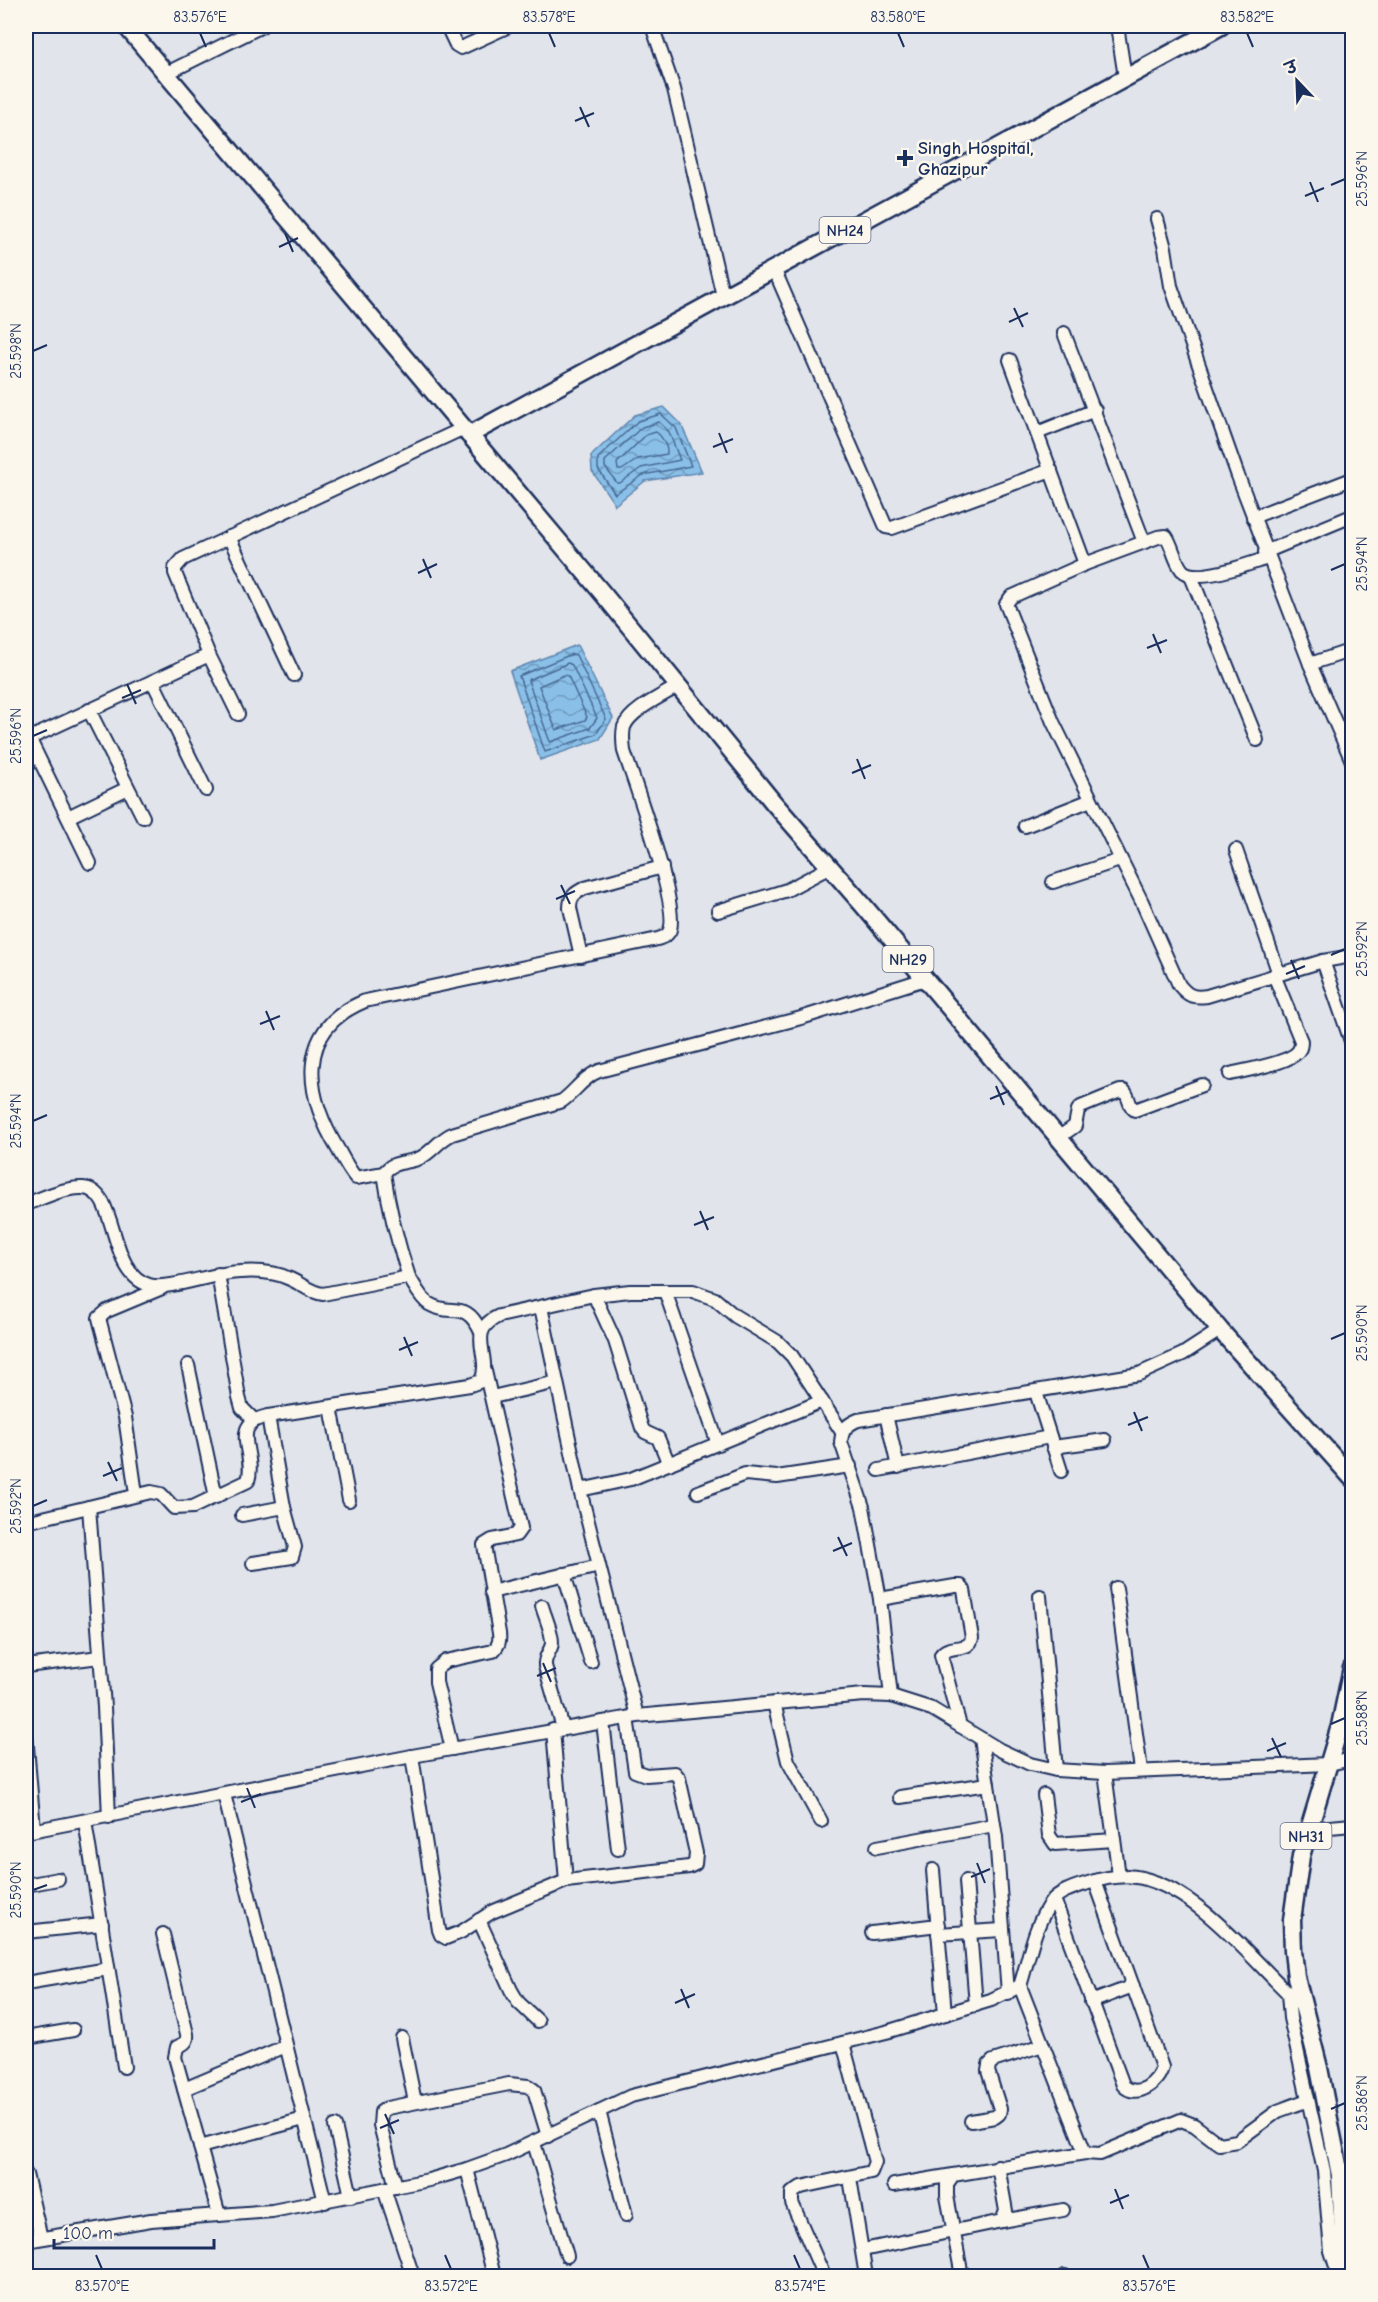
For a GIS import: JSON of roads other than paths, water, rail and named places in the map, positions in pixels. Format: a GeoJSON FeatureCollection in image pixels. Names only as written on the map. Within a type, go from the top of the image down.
{"type":"FeatureCollection","features":[{"type":"Feature","properties":{"kind":"highway"},"geometry":{"type":"LineString","coordinates":[[126,26],[466,431]]}},
{"type":"Feature","properties":{"kind":"highway","name":"NH24"},"geometry":{"type":"LineString","coordinates":[[466,431],[774,269],[1221,26]]}},
{"type":"Feature","properties":{"kind":"highway","name":"NH29"},"geometry":{"type":"LineString","coordinates":[[466,431],[773,802],[1220,1330],[1353,1478]]}},
{"type":"Feature","properties":{"kind":"highway","name":"NH31"},"geometry":{"type":"LineString","coordinates":[[1345,2277],[1340,2175],[1319,2068],[1294,1960],[1292,1920],[1301,1856],[1329,1764],[1353,1668]]}},
{"type":"Feature","properties":{"kind":"street"},"geometry":{"type":"LineString","coordinates":[[167,74],[262,26]]}},
{"type":"Feature","properties":{"kind":"street"},"geometry":{"type":"LineString","coordinates":[[447,26],[456,45],[461,48],[509,26]]}},
{"type":"Feature","properties":{"kind":"street"},"geometry":{"type":"LineString","coordinates":[[652,26],[674,89],[723,296]]}},
{"type":"Feature","properties":{"kind":"street"},"geometry":{"type":"LineString","coordinates":[[1117,26],[1125,77]]}},
{"type":"Feature","properties":{"kind":"street"},"geometry":{"type":"LineString","coordinates":[[1157,219],[1165,248],[1171,286],[1252,517],[1310,664],[1353,761]]}},
{"type":"Feature","properties":{"kind":"street"},"geometry":{"type":"LineString","coordinates":[[774,269],[886,527],[892,528],[1051,471]]}},
{"type":"Feature","properties":{"kind":"street"},"geometry":{"type":"LineString","coordinates":[[1064,333],[1144,542]]}},
{"type":"Feature","properties":{"kind":"street"},"geometry":{"type":"LineString","coordinates":[[1010,360],[1085,564]]}},
{"type":"Feature","properties":{"kind":"street"},"geometry":{"type":"LineString","coordinates":[[1037,432],[1095,410]]}},
{"type":"Feature","properties":{"kind":"street"},"geometry":{"type":"LineString","coordinates":[[238,714],[177,580],[175,568],[183,559],[229,537],[466,431]]}},
{"type":"Feature","properties":{"kind":"street"},"geometry":{"type":"LineString","coordinates":[[1252,517],[1352,479]]}},
{"type":"Feature","properties":{"kind":"street"},"geometry":{"type":"LineString","coordinates":[[1353,516],[1266,555],[1203,576],[1191,576],[1184,572],[1166,536],[1085,564],[1011,597],[1006,604],[1053,722],[1142,902],[1179,985],[1186,993],[1194,997],[1206,996],[1323,961],[1353,956]]}},
{"type":"Feature","properties":{"kind":"street"},"geometry":{"type":"LineString","coordinates":[[229,537],[294,675]]}},
{"type":"Feature","properties":{"kind":"street"},"geometry":{"type":"LineString","coordinates":[[1191,576],[1257,740]]}},
{"type":"Feature","properties":{"kind":"street"},"geometry":{"type":"LineString","coordinates":[[1310,664],[1353,650]]}},
{"type":"Feature","properties":{"kind":"street"},"geometry":{"type":"LineString","coordinates":[[90,863],[27,739],[209,654]]}},
{"type":"Feature","properties":{"kind":"street"},"geometry":{"type":"LineString","coordinates":[[153,682],[206,790]]}},
{"type":"Feature","properties":{"kind":"street"},"geometry":{"type":"LineString","coordinates":[[678,686],[634,713],[624,726],[622,738],[624,751],[662,867],[671,926],[669,933],[663,938],[389,995],[348,1008],[336,1017],[324,1030],[313,1058],[313,1087],[329,1136],[357,1178],[384,1173],[393,1164],[421,1157],[439,1141],[452,1134],[562,1101],[589,1075],[599,1071],[801,1018],[925,979]]}},
{"type":"Feature","properties":{"kind":"street"},"geometry":{"type":"LineString","coordinates":[[89,710],[143,817]]}},
{"type":"Feature","properties":{"kind":"street"},"geometry":{"type":"LineString","coordinates":[[68,817],[128,788]]}},
{"type":"Feature","properties":{"kind":"street"},"geometry":{"type":"LineString","coordinates":[[1025,826],[1091,800]]}},
{"type":"Feature","properties":{"kind":"street"},"geometry":{"type":"LineString","coordinates":[[1230,1074],[1285,1060],[1299,1052],[1301,1047],[1301,1041],[1236,850]]}},
{"type":"Feature","properties":{"kind":"street"},"geometry":{"type":"LineString","coordinates":[[1053,882],[1120,860]]}},
{"type":"Feature","properties":{"kind":"street"},"geometry":{"type":"LineString","coordinates":[[581,956],[570,908],[570,900],[575,893],[585,888],[662,867]]}},
{"type":"Feature","properties":{"kind":"street"},"geometry":{"type":"LineString","coordinates":[[718,911],[787,890],[830,867]]}},
{"type":"Feature","properties":{"kind":"street"},"geometry":{"type":"LineString","coordinates":[[1323,961],[1353,1044]]}},
{"type":"Feature","properties":{"kind":"street"},"geometry":{"type":"LineString","coordinates":[[1058,1138],[1075,1126],[1078,1110],[1081,1107],[1120,1091],[1127,1094],[1135,1110],[1202,1085]]}},
{"type":"Feature","properties":{"kind":"street"},"geometry":{"type":"LineString","coordinates":[[384,1173],[394,1232],[409,1277],[424,1300],[440,1308],[468,1313],[475,1318],[481,1332]]}},
{"type":"Feature","properties":{"kind":"street"},"geometry":{"type":"LineString","coordinates":[[26,1204],[68,1190],[83,1188],[95,1191],[103,1202],[121,1257],[127,1268],[142,1282],[166,1286]]}},
{"type":"Feature","properties":{"kind":"street"},"geometry":{"type":"LineString","coordinates":[[136,1494],[123,1408],[99,1318],[106,1311],[166,1286],[218,1274],[241,1272],[283,1276],[312,1292],[323,1294],[409,1277]]}},
{"type":"Feature","properties":{"kind":"street"},"geometry":{"type":"LineString","coordinates":[[218,1274],[239,1397],[246,1414],[254,1420]]}},
{"type":"Feature","properties":{"kind":"street"},"geometry":{"type":"LineString","coordinates":[[452,1749],[436,1682],[436,1669],[446,1661],[493,1651],[497,1647],[500,1641],[484,1545],[487,1541],[516,1536],[521,1528],[480,1344],[481,1332],[488,1321],[499,1316],[594,1296],[645,1290],[693,1292],[715,1299],[735,1316],[778,1342],[792,1356],[842,1432]]}},
{"type":"Feature","properties":{"kind":"street"},"geometry":{"type":"LineString","coordinates":[[665,1291],[718,1444]]}},
{"type":"Feature","properties":{"kind":"street"},"geometry":{"type":"LineString","coordinates":[[594,1296],[615,1341],[642,1428],[645,1432],[658,1437],[669,1464]]}},
{"type":"Feature","properties":{"kind":"street"},"geometry":{"type":"LineString","coordinates":[[412,1756],[441,1935],[446,1938],[492,1912],[566,1881],[689,1867],[694,1864],[696,1853],[679,1778],[675,1773],[646,1775],[635,1771],[632,1717],[541,1307]]}},
{"type":"Feature","properties":{"kind":"street"},"geometry":{"type":"LineString","coordinates":[[891,1696],[880,1599],[863,1507],[841,1442],[842,1432],[848,1424],[886,1415],[1139,1374],[1183,1354],[1220,1330]]}},
{"type":"Feature","properties":{"kind":"street"},"geometry":{"type":"LineString","coordinates":[[188,1365],[216,1497]]}},
{"type":"Feature","properties":{"kind":"street"},"geometry":{"type":"LineString","coordinates":[[26,1522],[151,1492],[161,1494],[174,1508],[193,1507],[248,1481],[251,1463],[245,1435],[246,1427],[254,1420],[470,1385],[481,1381],[485,1371]]}},
{"type":"Feature","properties":{"kind":"street"},"geometry":{"type":"LineString","coordinates":[[492,1397],[557,1382]]}},
{"type":"Feature","properties":{"kind":"street"},"geometry":{"type":"LineString","coordinates":[[1036,1392],[1061,1471]]}},
{"type":"Feature","properties":{"kind":"street"},"geometry":{"type":"LineString","coordinates":[[580,1490],[631,1479],[822,1401]]}},
{"type":"Feature","properties":{"kind":"street"},"geometry":{"type":"LineString","coordinates":[[330,1407],[349,1500]]}},
{"type":"Feature","properties":{"kind":"street"},"geometry":{"type":"LineString","coordinates":[[886,1415],[898,1467]]}},
{"type":"Feature","properties":{"kind":"street"},"geometry":{"type":"LineString","coordinates":[[253,1563],[285,1559],[295,1554],[268,1416]]}},
{"type":"Feature","properties":{"kind":"street"},"geometry":{"type":"LineString","coordinates":[[879,1470],[1052,1442],[1105,1440]]}},
{"type":"Feature","properties":{"kind":"street"},"geometry":{"type":"LineString","coordinates":[[698,1492],[745,1474],[777,1477],[850,1466]]}},
{"type":"Feature","properties":{"kind":"street"},"geometry":{"type":"LineString","coordinates":[[90,1507],[109,1817]]}},
{"type":"Feature","properties":{"kind":"street"},"geometry":{"type":"LineString","coordinates":[[242,1515],[284,1507]]}},
{"type":"Feature","properties":{"kind":"street"},"geometry":{"type":"LineString","coordinates":[[491,1592],[599,1566]]}},
{"type":"Feature","properties":{"kind":"street"},"geometry":{"type":"LineString","coordinates":[[564,1574],[591,1662]]}},
{"type":"Feature","properties":{"kind":"street"},"geometry":{"type":"LineString","coordinates":[[880,1599],[955,1586],[961,1586],[964,1590],[971,1643],[968,1646],[949,1648],[941,1655],[960,1726]]}},
{"type":"Feature","properties":{"kind":"street"},"geometry":{"type":"LineString","coordinates":[[1116,1588],[1141,1770]]}},
{"type":"Feature","properties":{"kind":"street"},"geometry":{"type":"LineString","coordinates":[[1040,1596],[1056,1770]]}},
{"type":"Feature","properties":{"kind":"street"},"geometry":{"type":"LineString","coordinates":[[542,1606],[552,1639],[552,1645],[545,1656],[545,1666],[558,1729],[566,1881]]}},
{"type":"Feature","properties":{"kind":"street"},"geometry":{"type":"LineString","coordinates":[[26,1666],[100,1657]]}},
{"type":"Feature","properties":{"kind":"street"},"geometry":{"type":"LineString","coordinates":[[26,1734],[30,1831],[558,1729],[632,1717],[864,1695],[891,1696],[932,1709],[981,1739],[1030,1764],[1056,1770],[1105,1773],[1329,1764],[1353,1759]]}},
{"type":"Feature","properties":{"kind":"street"},"geometry":{"type":"LineString","coordinates":[[774,1703],[788,1761],[822,1821]]}},
{"type":"Feature","properties":{"kind":"street"},"geometry":{"type":"LineString","coordinates":[[603,1722],[618,1849]]}},
{"type":"Feature","properties":{"kind":"street"},"geometry":{"type":"LineString","coordinates":[[981,1739],[994,1826],[1008,1993]]}},
{"type":"Feature","properties":{"kind":"street"},"geometry":{"type":"LineString","coordinates":[[1105,1773],[1119,1876]]}},
{"type":"Feature","properties":{"kind":"street"},"geometry":{"type":"LineString","coordinates":[[900,1797],[988,1784]]}},
{"type":"Feature","properties":{"kind":"street"},"geometry":{"type":"LineString","coordinates":[[224,1794],[325,2202]]}},
{"type":"Feature","properties":{"kind":"street"},"geometry":{"type":"LineString","coordinates":[[1044,1795],[1050,1835],[1055,1844],[1114,1840]]}},
{"type":"Feature","properties":{"kind":"street"},"geometry":{"type":"LineString","coordinates":[[86,1821],[124,2067]]}},
{"type":"Feature","properties":{"kind":"street"},"geometry":{"type":"LineString","coordinates":[[1308,1829],[1353,1825]]}},
{"type":"Feature","properties":{"kind":"street"},"geometry":{"type":"LineString","coordinates":[[877,1847],[994,1826]]}},
{"type":"Feature","properties":{"kind":"street"},"geometry":{"type":"LineString","coordinates":[[933,1870],[945,2014]]}},
{"type":"Feature","properties":{"kind":"street"},"geometry":{"type":"LineString","coordinates":[[1084,2153],[1020,1986],[1041,1917],[1053,1899],[1072,1888],[1095,1881],[1119,1876],[1142,1878],[1186,1899],[1207,1915],[1304,2008]]}},
{"type":"Feature","properties":{"kind":"street"},"geometry":{"type":"LineString","coordinates":[[26,1885],[58,1879]]}},
{"type":"Feature","properties":{"kind":"street"},"geometry":{"type":"LineString","coordinates":[[966,1881],[976,2005]]}},
{"type":"Feature","properties":{"kind":"street"},"geometry":{"type":"LineString","coordinates":[[1053,1899],[1123,2085],[1127,2090],[1135,2092],[1141,2090],[1157,2081],[1161,2076],[1162,2067],[1095,1881]]}},
{"type":"Feature","properties":{"kind":"street"},"geometry":{"type":"LineString","coordinates":[[479,1920],[511,1990],[518,2002],[538,2022]]}},
{"type":"Feature","properties":{"kind":"street"},"geometry":{"type":"LineString","coordinates":[[26,1932],[102,1924]]}},
{"type":"Feature","properties":{"kind":"street"},"geometry":{"type":"LineString","coordinates":[[872,1933],[1002,1930]]}},
{"type":"Feature","properties":{"kind":"street"},"geometry":{"type":"LineString","coordinates":[[163,1934],[187,2034],[185,2043],[177,2047],[175,2051],[219,2215]]}},
{"type":"Feature","properties":{"kind":"street"},"geometry":{"type":"LineString","coordinates":[[26,1983],[108,1969]]}},
{"type":"Feature","properties":{"kind":"street"},"geometry":{"type":"LineString","coordinates":[[26,2241],[151,2220],[272,2211],[390,2188],[467,2169],[534,2143],[631,2096],[843,2043],[976,2005],[1020,1986]]}},
{"type":"Feature","properties":{"kind":"street"},"geometry":{"type":"LineString","coordinates":[[1091,2002],[1133,1986]]}},
{"type":"Feature","properties":{"kind":"street"},"geometry":{"type":"LineString","coordinates":[[1288,1994],[1290,2018],[1324,2170],[1331,2251],[1339,2277]]}},
{"type":"Feature","properties":{"kind":"street"},"geometry":{"type":"LineString","coordinates":[[26,2038],[73,2030]]}},
{"type":"Feature","properties":{"kind":"street"},"geometry":{"type":"LineString","coordinates":[[402,2038],[416,2102]]}},
{"type":"Feature","properties":{"kind":"street"},"geometry":{"type":"LineString","coordinates":[[824,2277],[791,2197],[796,2189],[801,2187],[871,2172],[875,2162],[843,2043]]}},
{"type":"Feature","properties":{"kind":"street"},"geometry":{"type":"LineString","coordinates":[[971,2121],[995,2117],[999,2114],[1000,2109],[988,2071],[989,2065],[993,2061],[1043,2045]]}},
{"type":"Feature","properties":{"kind":"street"},"geometry":{"type":"LineString","coordinates":[[184,2089],[286,2046]]}},
{"type":"Feature","properties":{"kind":"street"},"geometry":{"type":"LineString","coordinates":[[413,2277],[390,2188],[380,2125],[381,2112],[387,2108],[509,2084],[528,2086],[534,2090],[548,2136]]}},
{"type":"Feature","properties":{"kind":"street"},"geometry":{"type":"LineString","coordinates":[[894,2185],[1084,2153],[1100,2154],[1181,2120],[1187,2121],[1219,2144],[1237,2142],[1278,2111],[1308,2100]]}},
{"type":"Feature","properties":{"kind":"street"},"geometry":{"type":"LineString","coordinates":[[599,2111],[626,2215]]}},
{"type":"Feature","properties":{"kind":"street"},"geometry":{"type":"LineString","coordinates":[[200,2147],[304,2119]]}},
{"type":"Feature","properties":{"kind":"street"},"geometry":{"type":"LineString","coordinates":[[335,2126],[351,2196]]}},
{"type":"Feature","properties":{"kind":"street"},"geometry":{"type":"LineString","coordinates":[[534,2143],[567,2256]]}},
{"type":"Feature","properties":{"kind":"street"},"geometry":{"type":"LineString","coordinates":[[998,2166],[1006,2211],[1002,2221]]}},
{"type":"Feature","properties":{"kind":"street"},"geometry":{"type":"LineString","coordinates":[[467,2169],[494,2277]]}},
{"type":"Feature","properties":{"kind":"street"},"geometry":{"type":"LineString","coordinates":[[26,2174],[41,2238]]}},
{"type":"Feature","properties":{"kind":"street"},"geometry":{"type":"LineString","coordinates":[[953,2175],[947,2184],[962,2277]]}},
{"type":"Feature","properties":{"kind":"street"},"geometry":{"type":"LineString","coordinates":[[850,2178],[866,2277]]}},
{"type":"Feature","properties":{"kind":"street"},"geometry":{"type":"LineString","coordinates":[[863,2250],[1063,2210]]}},
{"type":"Feature","properties":{"kind":"water"},"geometry":{"type":"Polygon","coordinates":[[[664,407],[681,424],[702,472],[645,481],[615,505],[592,471],[591,456],[635,415],[664,407]]]}},
{"type":"Feature","properties":{"kind":"water"},"geometry":{"type":"Polygon","coordinates":[[[577,645],[613,718],[600,739],[540,760],[510,671],[577,645]]]}},
{"type":"Feature","properties":{"kind":"place","name":"Singh Hospital, Ghazipur"},"geometry":{"type":"Point","coordinates":[905,158]}}]}
